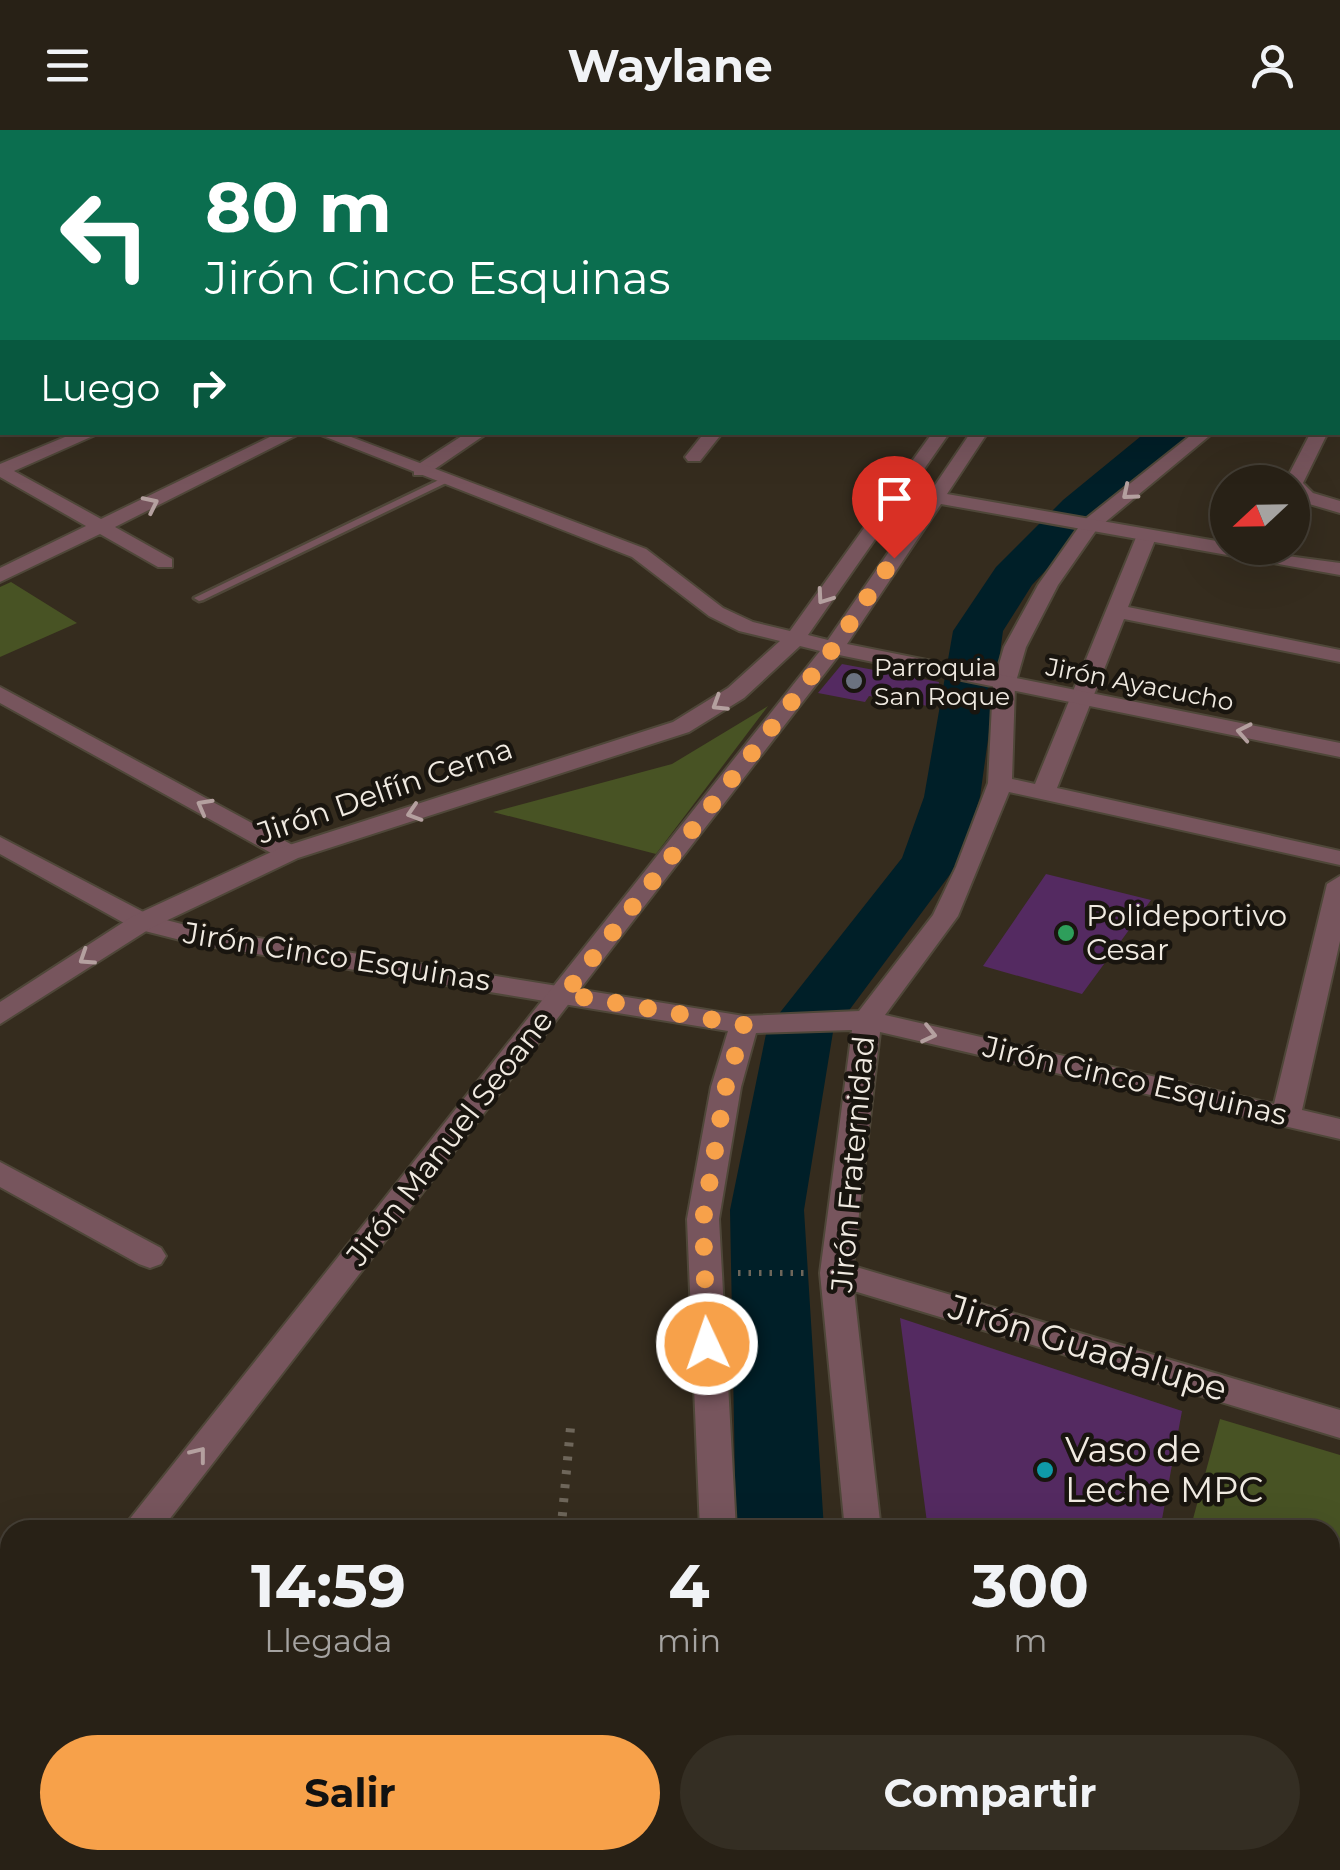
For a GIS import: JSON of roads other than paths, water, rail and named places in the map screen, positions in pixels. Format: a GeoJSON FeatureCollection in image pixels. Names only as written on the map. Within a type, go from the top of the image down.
{"type":"FeatureCollection","features":[{"type":"Feature","properties":{"kind":"street"},"geometry":{"type":"LineString","coordinates":[[0,470],[87,435]]}},
{"type":"Feature","properties":{"kind":"street"},"geometry":{"type":"LineString","coordinates":[[0,576],[290,435]]}},
{"type":"Feature","properties":{"kind":"street","name":"Jirón Ayacucho"},"geometry":{"type":"LineString","coordinates":[[329,435],[639,553],[716,612],[793,641],[1340,750]]}},
{"type":"Feature","properties":{"kind":"street"},"geometry":{"type":"LineString","coordinates":[[420,471],[477,435]]}},
{"type":"Feature","properties":{"kind":"street"},"geometry":{"type":"LineString","coordinates":[[694,457],[713,435]]}},
{"type":"Feature","properties":{"kind":"street","name":"Jirón Delfín Cerna"},"geometry":{"type":"LineString","coordinates":[[0,1014],[142,922],[289,853],[681,727],[736,693],[793,641],[940,435]]}},
{"type":"Feature","properties":{"kind":"street","name":"Jirón Manuel Seoane"},"geometry":{"type":"LineString","coordinates":[[147,1520],[565,994],[832,650],[978,435]]}},
{"type":"Feature","properties":{"kind":"street","name":"Jirón Fraternidad"},"geometry":{"type":"LineString","coordinates":[[862,1520],[836,1273],[867,1020],[945,916],[1000,783],[994,683],[1081,524],[1202,435]]}},
{"type":"Feature","properties":{"kind":"street"},"geometry":{"type":"LineString","coordinates":[[1318,435],[1293,484],[1306,497],[1340,507]]}},
{"type":"Feature","properties":{"kind":"street"},"geometry":{"type":"LineString","coordinates":[[0,470],[165,563]]}},
{"type":"Feature","properties":{"kind":"street"},"geometry":{"type":"LineString","coordinates":[[899,491],[1340,568]]}},
{"type":"Feature","properties":{"kind":"street"},"geometry":{"type":"LineString","coordinates":[[1044,793],[1148,536]]}},
{"type":"Feature","properties":{"kind":"street"},"geometry":{"type":"LineString","coordinates":[[1117,611],[1340,656]]}},
{"type":"Feature","properties":{"kind":"street"},"geometry":{"type":"LineString","coordinates":[[0,694],[289,853]]}},
{"type":"Feature","properties":{"kind":"street"},"geometry":{"type":"LineString","coordinates":[[1000,783],[1340,858]]}},
{"type":"Feature","properties":{"kind":"street","name":"Jirón Cinco Esquinas"},"geometry":{"type":"LineString","coordinates":[[0,844],[142,922],[196,936],[748,1025],[867,1020],[1340,1129]]}},
{"type":"Feature","properties":{"kind":"street"},"geometry":{"type":"LineString","coordinates":[[1286,1116],[1340,884]]}},
{"type":"Feature","properties":{"kind":"street"},"geometry":{"type":"LineString","coordinates":[[718,1520],[703,1220],[726,1086],[748,1025]]}},
{"type":"Feature","properties":{"kind":"street"},"geometry":{"type":"LineString","coordinates":[[0,1173],[150,1256]]}},
{"type":"Feature","properties":{"kind":"street","name":"Jirón Guadalupe"},"geometry":{"type":"LineString","coordinates":[[836,1273],[1340,1424]]}},
{"type":"Feature","properties":{"kind":"lane"},"geometry":{"type":"LineString","coordinates":[[199,598],[444,480]]}},
{"type":"Feature","properties":{"kind":"waterway"},"geometry":{"type":"LineString","coordinates":[[780,1520],[767,1210],[800,1029],[930,861],[952,797],[978,631],[1013,577],[1079,509],[1168,435]]}},
{"type":"Feature","properties":{"kind":"place","name":"Parroquia San Roque"},"geometry":{"type":"Point","coordinates":[854,681]}},
{"type":"Feature","properties":{"kind":"place","name":"Polideportivo Cesar"},"geometry":{"type":"Point","coordinates":[1066,933]}},
{"type":"Feature","properties":{"kind":"place","name":"Vaso de Leche MPC"},"geometry":{"type":"Point","coordinates":[1045,1470]}}]}
